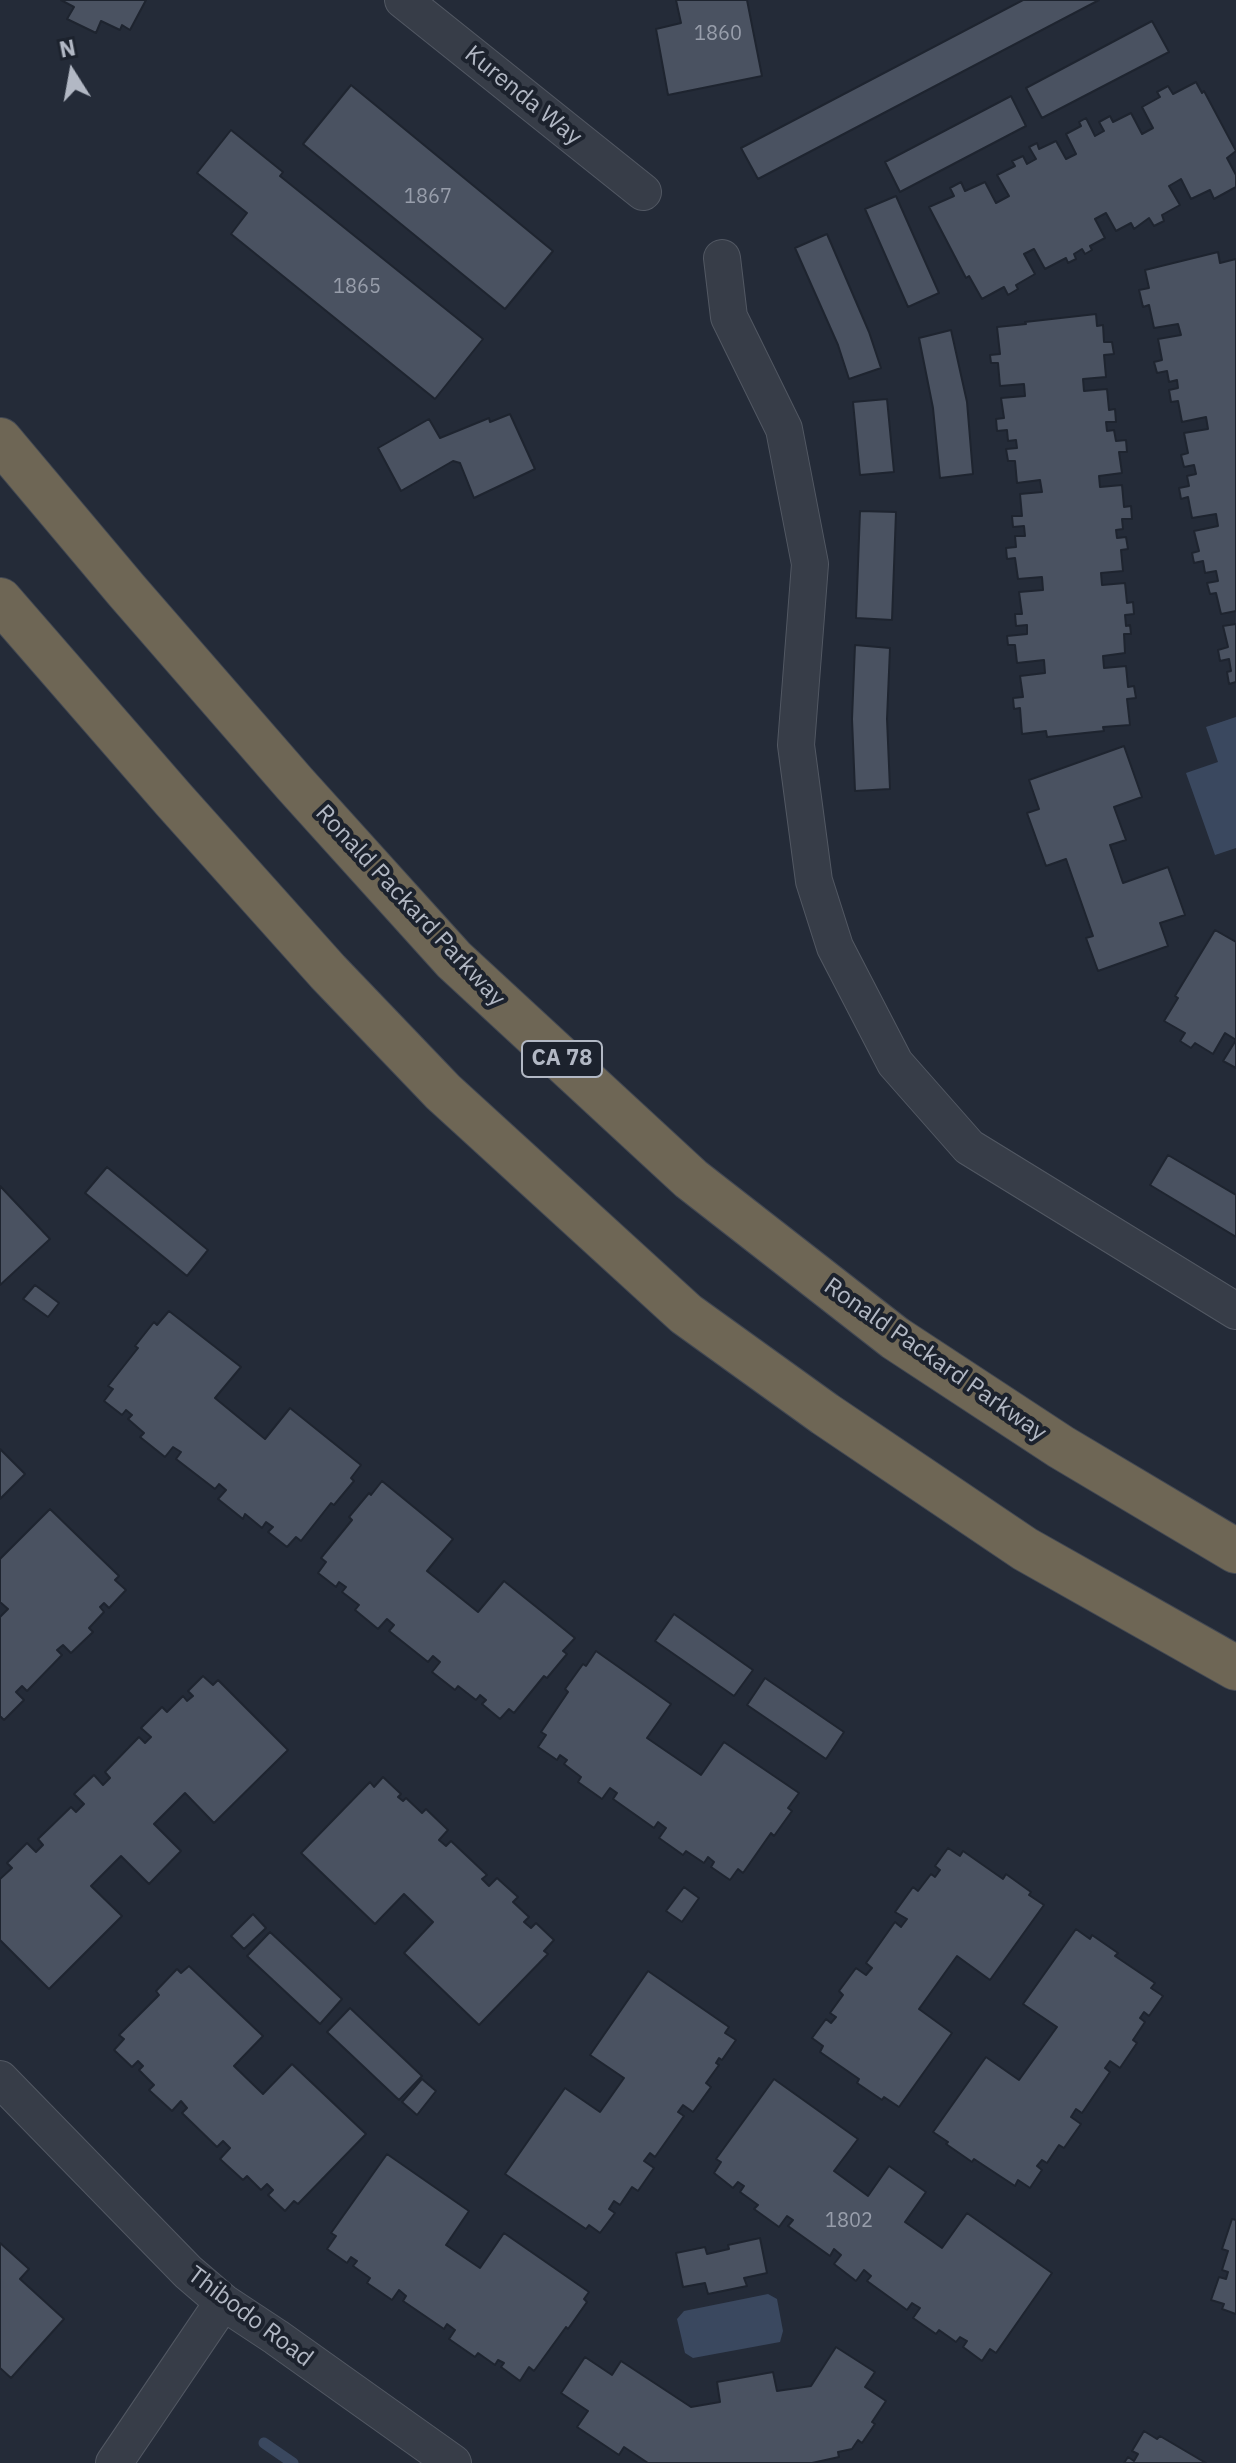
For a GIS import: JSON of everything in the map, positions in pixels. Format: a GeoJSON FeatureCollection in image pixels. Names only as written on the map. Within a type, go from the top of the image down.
{"type":"FeatureCollection","features":[{"type":"Feature","properties":{"kind":"highway","name":"Ronald Packard Parkway"},"geometry":{"type":"LineString","coordinates":[[0,440],[242,724],[454,960],[691,1179],[895,1338],[1061,1447],[1236,1551]]}},
{"type":"Feature","properties":{"kind":"highway"},"geometry":{"type":"LineString","coordinates":[[0,600],[328,972],[432,1081],[686,1314],[825,1414],[1025,1549],[1236,1668]]}},
{"type":"Feature","properties":{"kind":"street","name":"Kurenda Way"},"geometry":{"type":"LineString","coordinates":[[403,0],[643,192]]}},
{"type":"Feature","properties":{"kind":"street"},"geometry":{"type":"LineString","coordinates":[[722,258],[729,317],[784,429],[810,564],[796,745],[814,881],[835,947],[895,1063],[969,1147],[1236,1311]]}},
{"type":"Feature","properties":{"kind":"street","name":"Thibodo Road"},"geometry":{"type":"LineString","coordinates":[[0,2079],[188,2272],[223,2302],[453,2463]]}},
{"type":"Feature","properties":{"kind":"street"},"geometry":{"type":"LineString","coordinates":[[114,2463],[223,2302]]}},
{"type":"Feature","properties":{"kind":"water"},"geometry":{"type":"Polygon","coordinates":[[[1236,717],[1236,848],[1215,855],[1186,773],[1218,762],[1206,727],[1236,717]]]}},
{"type":"Feature","properties":{"kind":"water"},"geometry":{"type":"Polygon","coordinates":[[[768,2294],[777,2299],[783,2331],[780,2342],[693,2358],[685,2353],[677,2319],[684,2311],[768,2294]]]}},
{"type":"Feature","properties":{"kind":"building"},"geometry":{"type":"Polygon","coordinates":[[[61,0],[146,0],[130,30],[122,25],[120,30],[101,21],[96,33],[67,19],[74,7],[61,0]]]}},
{"type":"Feature","properties":{"kind":"building"},"geometry":{"type":"Polygon","coordinates":[[[676,0],[747,0],[762,76],[668,95],[656,29],[681,23],[676,0]]]}},
{"type":"Feature","properties":{"kind":"building"},"geometry":{"type":"Polygon","coordinates":[[[1023,0],[1099,0],[758,179],[741,148],[1023,0]]]}},
{"type":"Feature","properties":{"kind":"building"},"geometry":{"type":"Polygon","coordinates":[[[1152,21],[1169,52],[1042,118],[1026,88],[1152,21]]]}},
{"type":"Feature","properties":{"kind":"building"},"geometry":{"type":"Polygon","coordinates":[[[1196,82],[1202,93],[1204,91],[1236,151],[1227,158],[1236,175],[1236,187],[1214,199],[1210,190],[1191,199],[1181,179],[1169,186],[1180,205],[1162,215],[1164,221],[1154,226],[1149,218],[1134,229],[1131,223],[1116,231],[1106,213],[1095,219],[1105,238],[1090,246],[1092,250],[1085,254],[1082,249],[1074,254],[1076,259],[1068,263],[1066,258],[1045,269],[1034,249],[1024,254],[1035,274],[1016,285],[1018,289],[1008,295],[1004,287],[982,299],[969,276],[966,278],[929,207],[954,196],[950,188],[961,182],[965,191],[985,182],[996,203],[1009,196],[997,175],[1015,166],[1012,161],[1023,156],[1027,164],[1036,159],[1029,147],[1037,143],[1039,149],[1056,141],[1066,159],[1076,154],[1066,134],[1081,126],[1079,122],[1086,118],[1095,136],[1104,131],[1099,122],[1110,116],[1113,122],[1131,113],[1142,134],[1153,128],[1142,107],[1160,97],[1157,92],[1168,86],[1173,94],[1196,82]]]}},
{"type":"Feature","properties":{"kind":"building"},"geometry":{"type":"Polygon","coordinates":[[[351,85],[553,251],[505,309],[303,144],[351,85]]]}},
{"type":"Feature","properties":{"kind":"building"},"geometry":{"type":"Polygon","coordinates":[[[1011,96],[1026,126],[900,192],[885,162],[1011,96]]]}},
{"type":"Feature","properties":{"kind":"building"},"geometry":{"type":"Polygon","coordinates":[[[231,130],[283,172],[280,176],[483,339],[435,399],[231,234],[247,213],[197,173],[231,130]]]}},
{"type":"Feature","properties":{"kind":"building"},"geometry":{"type":"Polygon","coordinates":[[[896,196],[939,293],[908,307],[865,209],[896,196]]]}},
{"type":"Feature","properties":{"kind":"building"},"geometry":{"type":"Polygon","coordinates":[[[827,234],[881,368],[849,379],[838,345],[795,248],[827,234]]]}},
{"type":"Feature","properties":{"kind":"building"},"geometry":{"type":"Polygon","coordinates":[[[1218,252],[1220,263],[1236,259],[1236,611],[1221,614],[1216,593],[1210,594],[1207,583],[1218,581],[1216,571],[1205,573],[1203,561],[1194,563],[1192,553],[1199,551],[1194,531],[1218,526],[1216,514],[1192,518],[1188,497],[1181,499],[1179,488],[1189,486],[1187,476],[1196,474],[1194,465],[1184,467],[1181,455],[1188,453],[1184,433],[1208,429],[1206,417],[1182,422],[1178,401],[1171,402],[1169,390],[1178,388],[1177,380],[1169,382],[1167,371],[1157,373],[1154,362],[1162,360],[1158,339],[1181,335],[1178,324],[1154,328],[1149,305],[1143,307],[1139,290],[1149,288],[1145,270],[1218,252]]]}},
{"type":"Feature","properties":{"kind":"building"},"geometry":{"type":"Polygon","coordinates":[[[1096,314],[1097,326],[1103,325],[1104,342],[1112,342],[1114,354],[1104,355],[1106,377],[1083,379],[1084,391],[1107,389],[1109,410],[1115,409],[1116,422],[1106,422],[1107,431],[1114,430],[1116,441],[1126,440],[1127,452],[1119,452],[1122,473],[1099,476],[1100,487],[1122,485],[1124,507],[1131,506],[1132,519],[1122,519],[1123,529],[1116,530],[1117,538],[1126,537],[1128,549],[1121,550],[1123,571],[1101,573],[1102,585],[1125,583],[1127,603],[1133,602],[1134,614],[1125,615],[1131,634],[1124,634],[1125,653],[1103,656],[1104,668],[1126,666],[1128,687],[1134,686],[1136,698],[1127,699],[1130,725],[1047,737],[1046,731],[1022,734],[1020,708],[1014,709],[1013,698],[1023,697],[1020,676],[1045,673],[1044,660],[1017,663],[1015,645],[1008,645],[1007,636],[1027,634],[1027,625],[1016,626],[1015,614],[1022,614],[1019,592],[1043,590],[1042,577],[1018,579],[1015,558],[1007,559],[1006,548],[1016,547],[1015,536],[1025,536],[1024,526],[1013,527],[1012,516],[1022,516],[1020,494],[1042,492],[1040,480],[1017,483],[1015,461],[1008,461],[1006,449],[1017,448],[1016,440],[1008,441],[1007,430],[997,431],[996,419],[1004,418],[1001,398],[1025,396],[1024,384],[1000,386],[998,363],[991,363],[990,355],[1000,354],[997,327],[1096,314]]]}},
{"type":"Feature","properties":{"kind":"building"},"geometry":{"type":"Polygon","coordinates":[[[951,330],[967,402],[973,474],[940,478],[933,408],[919,338],[951,330]]]}},
{"type":"Feature","properties":{"kind":"building"},"geometry":{"type":"Polygon","coordinates":[[[887,399],[894,472],[860,475],[853,402],[887,399]]]}},
{"type":"Feature","properties":{"kind":"building"},"geometry":{"type":"Polygon","coordinates":[[[510,414],[535,469],[474,498],[460,463],[453,461],[401,491],[378,448],[429,419],[440,438],[489,418],[490,422],[510,414]]]}},
{"type":"Feature","properties":{"kind":"building"},"geometry":{"type":"Polygon","coordinates":[[[860,511],[896,512],[892,620],[856,618],[860,511]]]}},
{"type":"Feature","properties":{"kind":"building"},"geometry":{"type":"Polygon","coordinates":[[[1236,624],[1236,682],[1229,684],[1229,659],[1220,661],[1218,650],[1228,647],[1223,626],[1236,624]]]}},
{"type":"Feature","properties":{"kind":"building"},"geometry":{"type":"Polygon","coordinates":[[[855,645],[890,648],[887,719],[890,789],[855,791],[852,719],[855,645]]]}},
{"type":"Feature","properties":{"kind":"building"},"geometry":{"type":"Polygon","coordinates":[[[1124,746],[1142,797],[1114,807],[1126,840],[1110,845],[1123,883],[1168,867],[1185,915],[1160,923],[1168,946],[1098,971],[1086,938],[1093,936],[1066,859],[1046,866],[1027,813],[1039,809],[1029,780],[1124,746]]]}},
{"type":"Feature","properties":{"kind":"building"},"geometry":{"type":"Polygon","coordinates":[[[1215,930],[1236,942],[1236,1040],[1225,1033],[1213,1054],[1195,1043],[1191,1048],[1180,1041],[1185,1033],[1164,1021],[1178,998],[1175,996],[1215,930]]]}},
{"type":"Feature","properties":{"kind":"building"},"geometry":{"type":"Polygon","coordinates":[[[1236,1040],[1236,1068],[1223,1061],[1236,1040]]]}},
{"type":"Feature","properties":{"kind":"building"},"geometry":{"type":"Polygon","coordinates":[[[1168,1155],[1236,1195],[1236,1237],[1150,1185],[1168,1155]]]}},
{"type":"Feature","properties":{"kind":"building"},"geometry":{"type":"Polygon","coordinates":[[[107,1167],[208,1250],[187,1276],[85,1193],[107,1167]]]}},
{"type":"Feature","properties":{"kind":"building"},"geometry":{"type":"Polygon","coordinates":[[[0,1186],[50,1239],[0,1285],[0,1186]]]}},
{"type":"Feature","properties":{"kind":"building"},"geometry":{"type":"Polygon","coordinates":[[[35,1285],[59,1303],[48,1317],[23,1299],[35,1285]]]}},
{"type":"Feature","properties":{"kind":"building"},"geometry":{"type":"Polygon","coordinates":[[[169,1311],[241,1367],[215,1398],[265,1439],[290,1408],[361,1465],[351,1478],[354,1481],[334,1505],[331,1503],[301,1541],[296,1537],[287,1547],[268,1532],[273,1527],[266,1522],[262,1528],[245,1514],[243,1519],[218,1499],[226,1490],[219,1484],[215,1489],[176,1459],[181,1452],[173,1447],[165,1457],[140,1437],[144,1433],[128,1419],[132,1415],[126,1410],[122,1415],[104,1401],[113,1389],[108,1386],[138,1348],[135,1346],[154,1322],[157,1325],[169,1311]]]}},
{"type":"Feature","properties":{"kind":"building"},"geometry":{"type":"Polygon","coordinates":[[[0,1449],[25,1474],[0,1499],[0,1449]]]}},
{"type":"Feature","properties":{"kind":"building"},"geometry":{"type":"Polygon","coordinates":[[[382,1481],[453,1539],[427,1571],[478,1612],[504,1581],[575,1638],[563,1651],[567,1654],[547,1678],[544,1676],[514,1713],[509,1709],[500,1719],[482,1704],[486,1700],[480,1695],[476,1700],[458,1686],[455,1690],[432,1672],[440,1662],[433,1656],[428,1662],[389,1631],[394,1625],[387,1619],[378,1629],[355,1610],[359,1605],[342,1592],[346,1587],[339,1582],[336,1587],[318,1573],[326,1562],[321,1558],[352,1520],[349,1517],[382,1481]]]}},
{"type":"Feature","properties":{"kind":"building"},"geometry":{"type":"Polygon","coordinates":[[[50,1509],[119,1576],[115,1580],[126,1590],[109,1608],[104,1603],[100,1607],[104,1612],[89,1628],[93,1632],[71,1653],[63,1645],[57,1650],[62,1655],[27,1691],[22,1686],[16,1692],[24,1700],[4,1720],[0,1716],[0,1617],[8,1609],[0,1602],[0,1559],[50,1509]]]}},
{"type":"Feature","properties":{"kind":"building"},"geometry":{"type":"Polygon","coordinates":[[[674,1614],[753,1670],[734,1696],[655,1641],[674,1614]]]}},
{"type":"Feature","properties":{"kind":"building"},"geometry":{"type":"Polygon","coordinates":[[[596,1651],[671,1704],[647,1738],[701,1775],[724,1742],[799,1793],[788,1808],[792,1811],[774,1836],[771,1833],[743,1873],[738,1869],[730,1880],[711,1867],[714,1862],[708,1857],[704,1863],[686,1851],[683,1855],[659,1838],[666,1828],[658,1822],[654,1828],[613,1799],[617,1793],[610,1788],[602,1799],[578,1782],[581,1777],[564,1764],[567,1760],[560,1755],[557,1760],[538,1747],[546,1735],[541,1732],[568,1692],[565,1689],[596,1651]]]}},
{"type":"Feature","properties":{"kind":"building"},"geometry":{"type":"Polygon","coordinates":[[[203,1676],[213,1685],[218,1680],[288,1750],[214,1823],[185,1793],[154,1824],[181,1851],[149,1884],[121,1856],[91,1886],[122,1916],[49,1989],[0,1940],[0,1879],[12,1868],[7,1863],[27,1843],[36,1852],[43,1845],[38,1839],[71,1807],[76,1812],[84,1804],[74,1794],[94,1775],[103,1785],[110,1778],[105,1772],[139,1737],[145,1743],[151,1737],[141,1728],[162,1707],[167,1712],[183,1696],[187,1701],[193,1696],[188,1691],[203,1676]]]}},
{"type":"Feature","properties":{"kind":"building"},"geometry":{"type":"Polygon","coordinates":[[[765,1678],[844,1732],[826,1759],[747,1705],[765,1678]]]}},
{"type":"Feature","properties":{"kind":"building"},"geometry":{"type":"Polygon","coordinates":[[[383,1777],[401,1794],[398,1797],[403,1801],[406,1798],[422,1813],[426,1809],[448,1830],[439,1840],[446,1846],[451,1841],[487,1875],[482,1879],[489,1886],[497,1878],[518,1897],[513,1902],[529,1917],[524,1922],[531,1928],[536,1923],[554,1940],[544,1951],[548,1954],[479,2025],[404,1953],[433,1922],[404,1894],[375,1924],[301,1853],[370,1782],[374,1787],[383,1777]]]}},
{"type":"Feature","properties":{"kind":"building"},"geometry":{"type":"Polygon","coordinates":[[[948,1848],[960,1856],[963,1851],[1003,1879],[1006,1874],[1044,1905],[990,1980],[957,1956],[919,2009],[952,2033],[899,2107],[857,2083],[859,2079],[820,2052],[823,2046],[812,2038],[826,2019],[831,2023],[836,2017],[830,2013],[843,1995],[839,1991],[856,1968],[866,1975],[872,1968],[866,1963],[895,1922],[901,1927],[907,1919],[895,1912],[913,1887],[918,1891],[931,1874],[935,1877],[940,1870],[935,1866],[948,1848]]]}},
{"type":"Feature","properties":{"kind":"building"},"geometry":{"type":"Polygon","coordinates":[[[684,1887],[699,1898],[682,1922],[666,1911],[684,1887]]]}},
{"type":"Feature","properties":{"kind":"building"},"geometry":{"type":"Polygon","coordinates":[[[253,1914],[266,1928],[244,1949],[231,1936],[253,1914]]]}},
{"type":"Feature","properties":{"kind":"building"},"geometry":{"type":"Polygon","coordinates":[[[1076,1929],[1090,1939],[1092,1935],[1118,1953],[1115,1956],[1155,1983],[1151,1988],[1163,1996],[1149,2016],[1144,2012],[1140,2018],[1145,2022],[1133,2040],[1137,2043],[1120,2068],[1110,2061],[1105,2068],[1110,2072],[1082,2113],[1076,2109],[1071,2117],[1081,2124],[1064,2148],[1059,2145],[1047,2163],[1042,2160],[1037,2166],[1042,2170],[1030,2188],[1018,2180],[1015,2186],[974,2159],[972,2162],[933,2132],[986,2057],[1019,2080],[1057,2027],[1023,2004],[1076,1929]]]}},
{"type":"Feature","properties":{"kind":"building"},"geometry":{"type":"Polygon","coordinates":[[[270,1932],[342,1999],[320,2024],[247,1956],[270,1932]]]}},
{"type":"Feature","properties":{"kind":"building"},"geometry":{"type":"Polygon","coordinates":[[[189,1966],[263,2036],[234,2066],[263,2094],[292,2064],[366,2134],[298,2204],[294,2201],[285,2211],[268,2195],[273,2190],[267,2184],[261,2190],[247,2176],[243,2180],[220,2159],[230,2148],[223,2141],[217,2147],[182,2113],[187,2108],[181,2101],[172,2111],[149,2090],[154,2085],[139,2070],[143,2066],[138,2061],[132,2067],[114,2050],[124,2039],[119,2035],[159,1995],[156,1991],[177,1969],[181,1973],[189,1966]]]}},
{"type":"Feature","properties":{"kind":"building"},"geometry":{"type":"Polygon","coordinates":[[[648,1971],[729,2027],[725,2033],[736,2040],[722,2060],[719,2058],[716,2063],[719,2065],[706,2083],[711,2087],[693,2112],[683,2105],[678,2112],[684,2116],[655,2157],[650,2153],[644,2161],[654,2168],[638,2191],[632,2187],[620,2205],[614,2201],[609,2209],[615,2213],[600,2233],[589,2225],[586,2229],[505,2174],[565,2088],[600,2112],[624,2078],[590,2055],[648,1971]]]}},
{"type":"Feature","properties":{"kind":"building"},"geometry":{"type":"Polygon","coordinates":[[[350,2008],[422,2076],[399,2100],[327,2032],[350,2008]]]}},
{"type":"Feature","properties":{"kind":"building"},"geometry":{"type":"Polygon","coordinates":[[[422,2079],[436,2091],[417,2115],[402,2102],[422,2079]]]}},
{"type":"Feature","properties":{"kind":"building"},"geometry":{"type":"Polygon","coordinates":[[[774,2079],[858,2139],[834,2171],[868,2196],[889,2166],[926,2192],[905,2222],[942,2248],[967,2213],[1052,2273],[996,2353],[990,2349],[982,2361],[963,2347],[967,2341],[960,2337],[956,2342],[939,2330],[936,2334],[913,2318],[920,2308],[912,2303],[907,2310],[867,2281],[871,2276],[864,2270],[856,2281],[834,2264],[841,2255],[834,2249],[830,2256],[788,2226],[793,2220],[787,2216],[779,2227],[754,2209],[758,2205],[740,2192],[744,2186],[738,2182],[733,2188],[714,2173],[721,2162],[716,2159],[774,2079]]]}},
{"type":"Feature","properties":{"kind":"building"},"geometry":{"type":"Polygon","coordinates":[[[387,2154],[469,2211],[446,2245],[480,2268],[504,2233],[589,2292],[584,2299],[587,2302],[568,2329],[566,2327],[534,2371],[529,2367],[520,2381],[501,2367],[504,2363],[498,2360],[495,2365],[478,2353],[475,2357],[449,2339],[455,2330],[447,2324],[444,2329],[403,2301],[406,2296],[399,2290],[392,2300],[367,2283],[370,2278],[353,2266],[357,2261],[351,2257],[347,2263],[327,2249],[336,2236],[331,2233],[387,2154]]]}},
{"type":"Feature","properties":{"kind":"building"},"geometry":{"type":"Polygon","coordinates":[[[1232,2219],[1236,2220],[1236,2314],[1222,2309],[1224,2304],[1211,2300],[1219,2277],[1226,2279],[1228,2272],[1222,2270],[1228,2251],[1222,2249],[1232,2219]]]}},
{"type":"Feature","properties":{"kind":"building"},"geometry":{"type":"Polygon","coordinates":[[[760,2238],[767,2273],[744,2278],[747,2286],[708,2294],[705,2283],[683,2287],[676,2253],[705,2247],[707,2254],[729,2249],[728,2245],[760,2238]]]}},
{"type":"Feature","properties":{"kind":"building"},"geometry":{"type":"Polygon","coordinates":[[[0,2243],[29,2269],[20,2279],[64,2319],[11,2378],[0,2368],[0,2243]]]}},
{"type":"Feature","properties":{"kind":"building"},"geometry":{"type":"Polygon","coordinates":[[[836,2347],[875,2372],[865,2387],[886,2401],[862,2443],[858,2440],[852,2449],[838,2452],[839,2457],[812,2463],[648,2463],[624,2447],[619,2455],[577,2427],[588,2411],[561,2393],[585,2357],[612,2375],[621,2361],[691,2407],[720,2402],[717,2382],[773,2372],[777,2391],[811,2386],[836,2347]]]}},
{"type":"Feature","properties":{"kind":"building"},"geometry":{"type":"Polygon","coordinates":[[[1144,2431],[1157,2439],[1160,2436],[1206,2463],[1124,2463],[1128,2457],[1134,2461],[1138,2454],[1132,2451],[1144,2431]]]}},
{"type":"Feature","properties":{"kind":"waterway"},"geometry":{"type":"LineString","coordinates":[[264,2443],[293,2463]]}}]}
